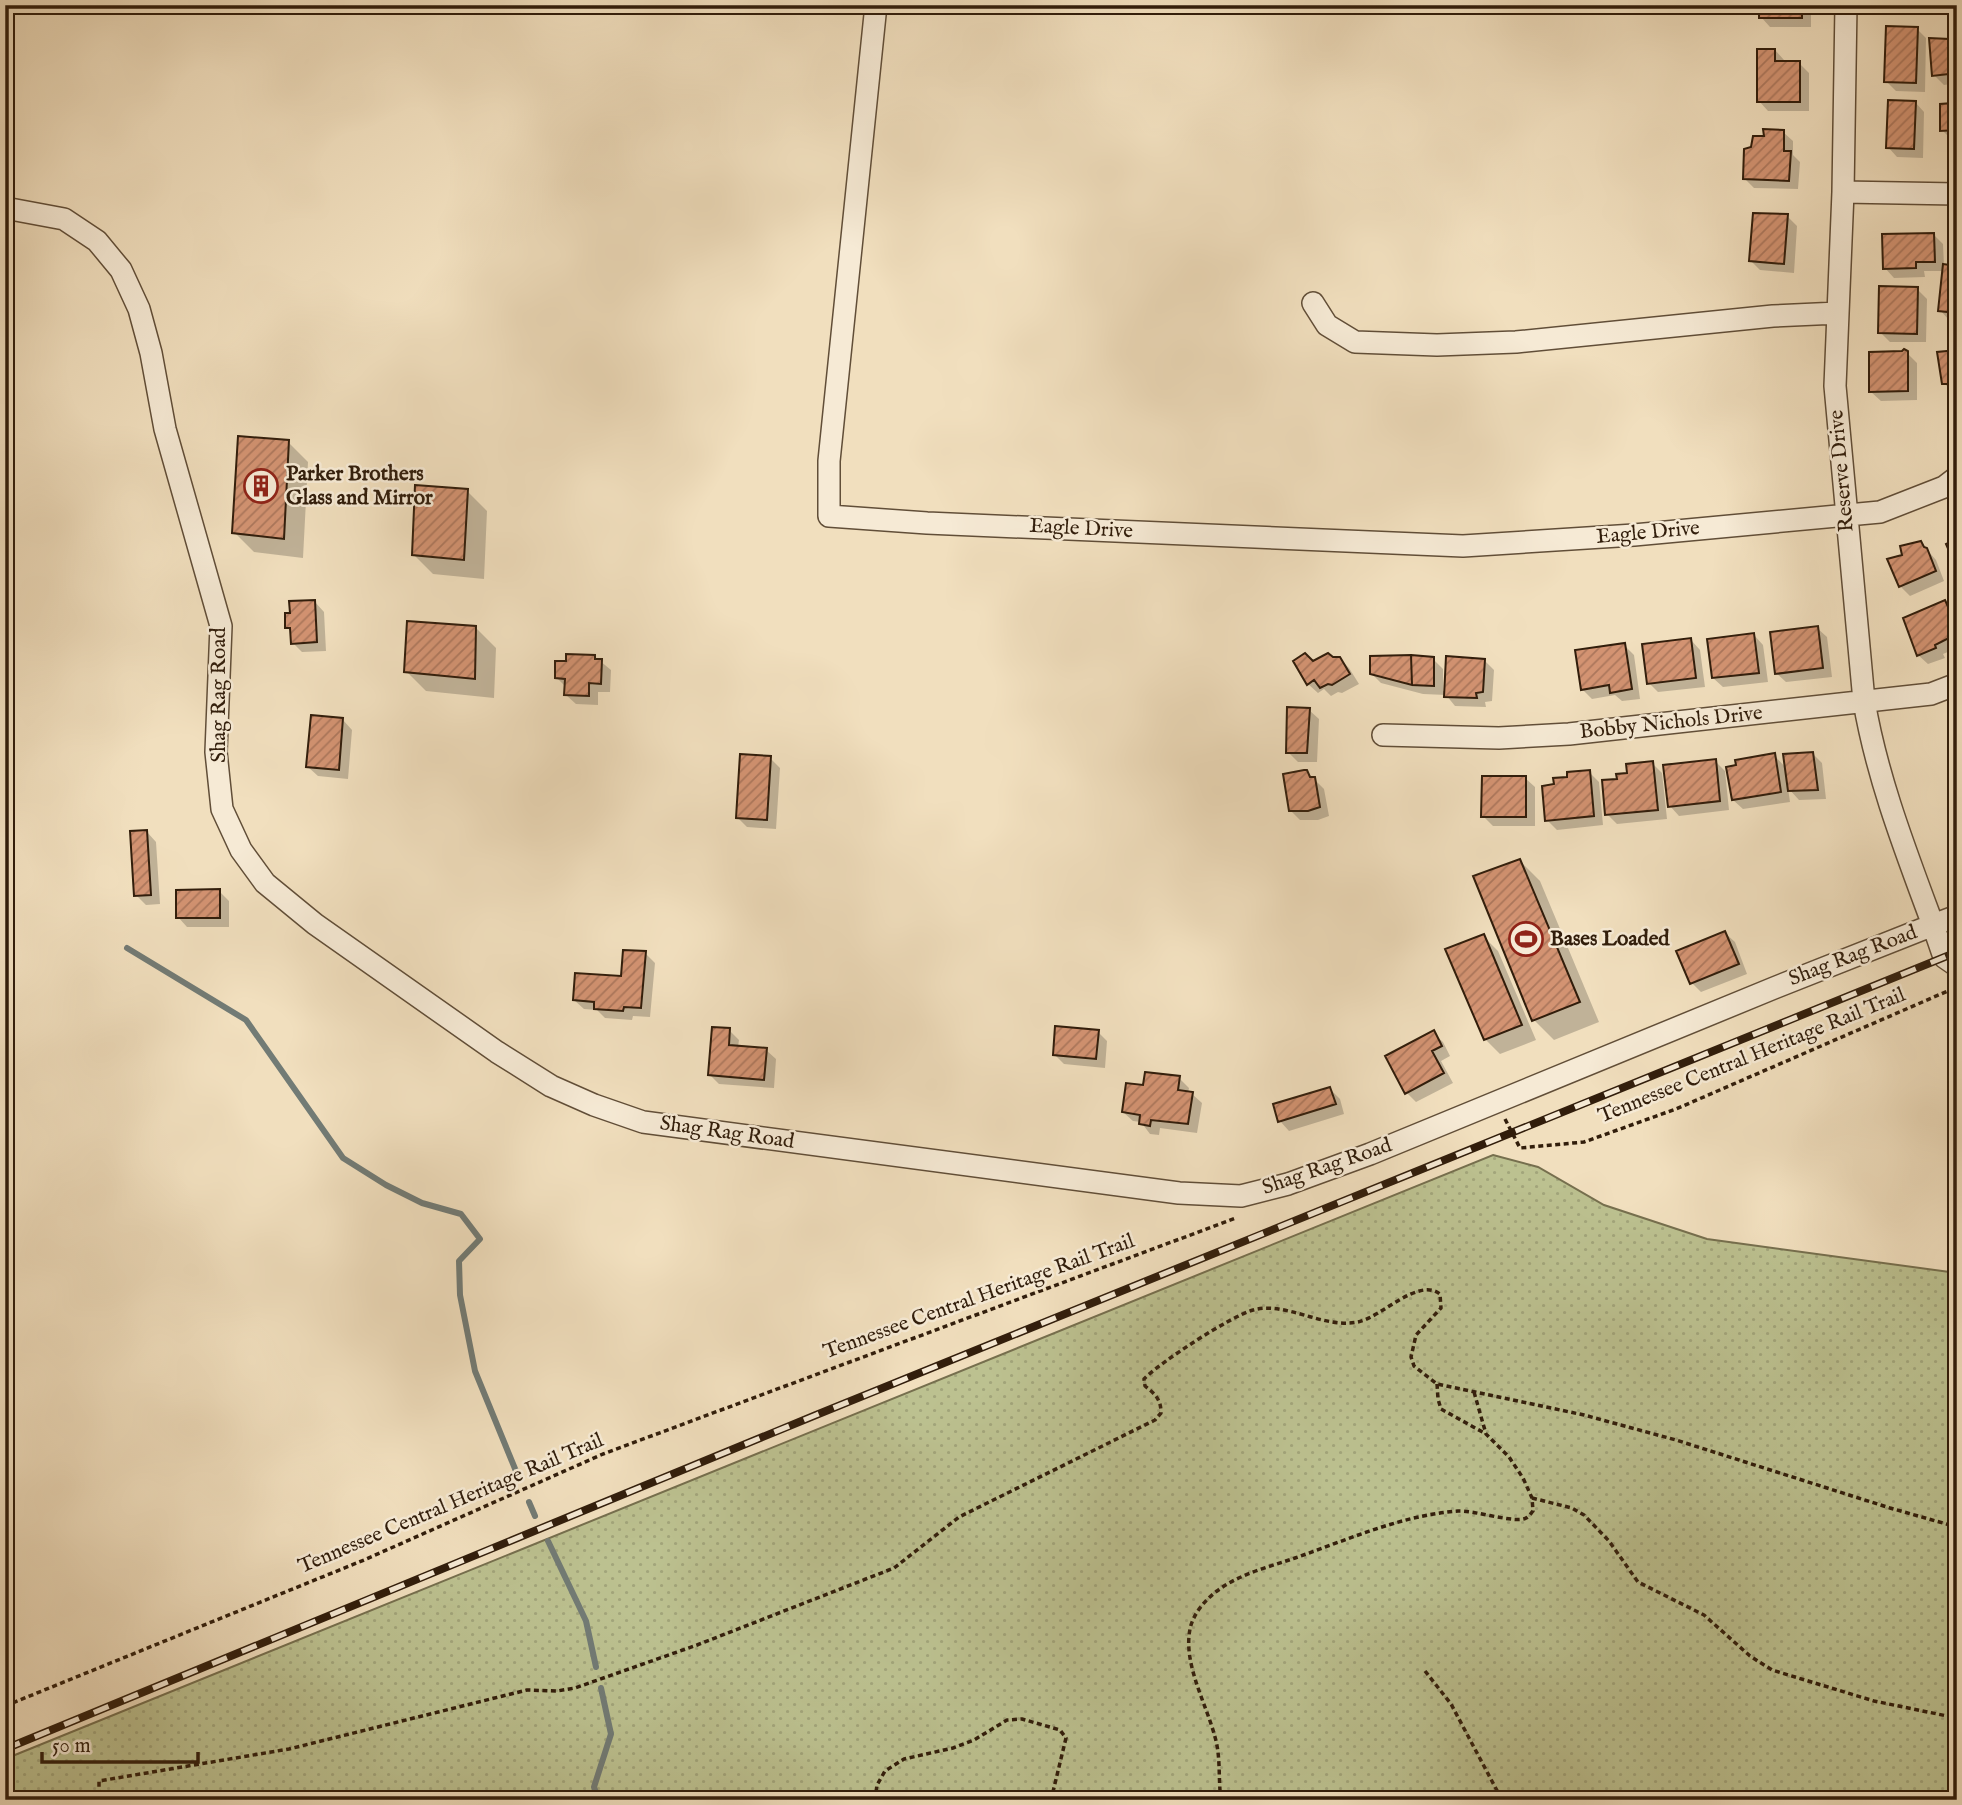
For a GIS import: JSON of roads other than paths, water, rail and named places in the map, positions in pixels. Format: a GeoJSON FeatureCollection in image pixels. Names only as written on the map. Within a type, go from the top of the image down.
{"type":"FeatureCollection","features":[{"type":"Feature","properties":{"kind":"street","name":"Eagle Drive"},"geometry":{"type":"LineString","coordinates":[[876,5],[829,461],[829,516],[1463,546],[1634,535],[1846,515]]}},
{"type":"Feature","properties":{"kind":"street","name":"Reserve Drive"},"geometry":{"type":"LineString","coordinates":[[1846,5],[1843,192],[1835,386],[1846,515],[1864,701],[1871,743],[1933,925]]}},
{"type":"Feature","properties":{"kind":"street"},"geometry":{"type":"LineString","coordinates":[[1843,192],[1957,194]]}},
{"type":"Feature","properties":{"kind":"street","name":"Shag Rag Road"},"geometry":{"type":"LineString","coordinates":[[5,208],[64,219],[97,241],[121,270],[139,309],[165,429],[221,626],[216,752],[222,809],[241,850],[265,883],[315,924],[497,1052],[551,1086],[594,1105],[643,1122],[1166,1192],[1241,1196],[1288,1184],[1370,1154],[1933,925],[1944,957],[1957,966]]}},
{"type":"Feature","properties":{"kind":"street"},"geometry":{"type":"LineString","coordinates":[[1313,303],[1327,325],[1355,342],[1437,345],[1516,342],[1773,316],[1838,313]]}},
{"type":"Feature","properties":{"kind":"street"},"geometry":{"type":"LineString","coordinates":[[1846,515],[1880,512],[1944,487],[1957,477]]}},
{"type":"Feature","properties":{"kind":"street","name":"Bobby Nichols Drive"},"geometry":{"type":"LineString","coordinates":[[1382,735],[1499,738],[1569,734],[1931,694],[1957,684]]}},
{"type":"Feature","properties":{"kind":"street"},"geometry":{"type":"LineString","coordinates":[[1933,925],[1957,916]]}},
{"type":"Feature","properties":{"kind":"waterway"},"geometry":{"type":"LineString","coordinates":[[127,948],[246,1020],[343,1158],[386,1185],[422,1203],[461,1214],[480,1239],[459,1261],[460,1295],[475,1371],[518,1476]]}},
{"type":"Feature","properties":{"kind":"waterway"},"geometry":{"type":"LineString","coordinates":[[529,1502],[535,1516]]}},
{"type":"Feature","properties":{"kind":"waterway"},"geometry":{"type":"LineString","coordinates":[[548,1541],[586,1621],[596,1667]]}},
{"type":"Feature","properties":{"kind":"waterway"},"geometry":{"type":"LineString","coordinates":[[598,1800],[594,1787],[611,1734],[601,1688]]}},
{"type":"Feature","properties":{"kind":"railway"},"geometry":{"type":"LineString","coordinates":[[5,1749],[816,1415],[1957,952]]}},
{"type":"Feature","properties":{"kind":"place","name":"Parker Brothers Glass and Mirror"},"geometry":{"type":"Point","coordinates":[261,486]}},
{"type":"Feature","properties":{"kind":"place","name":"Bases Loaded"},"geometry":{"type":"Point","coordinates":[1526,939]}}]}
